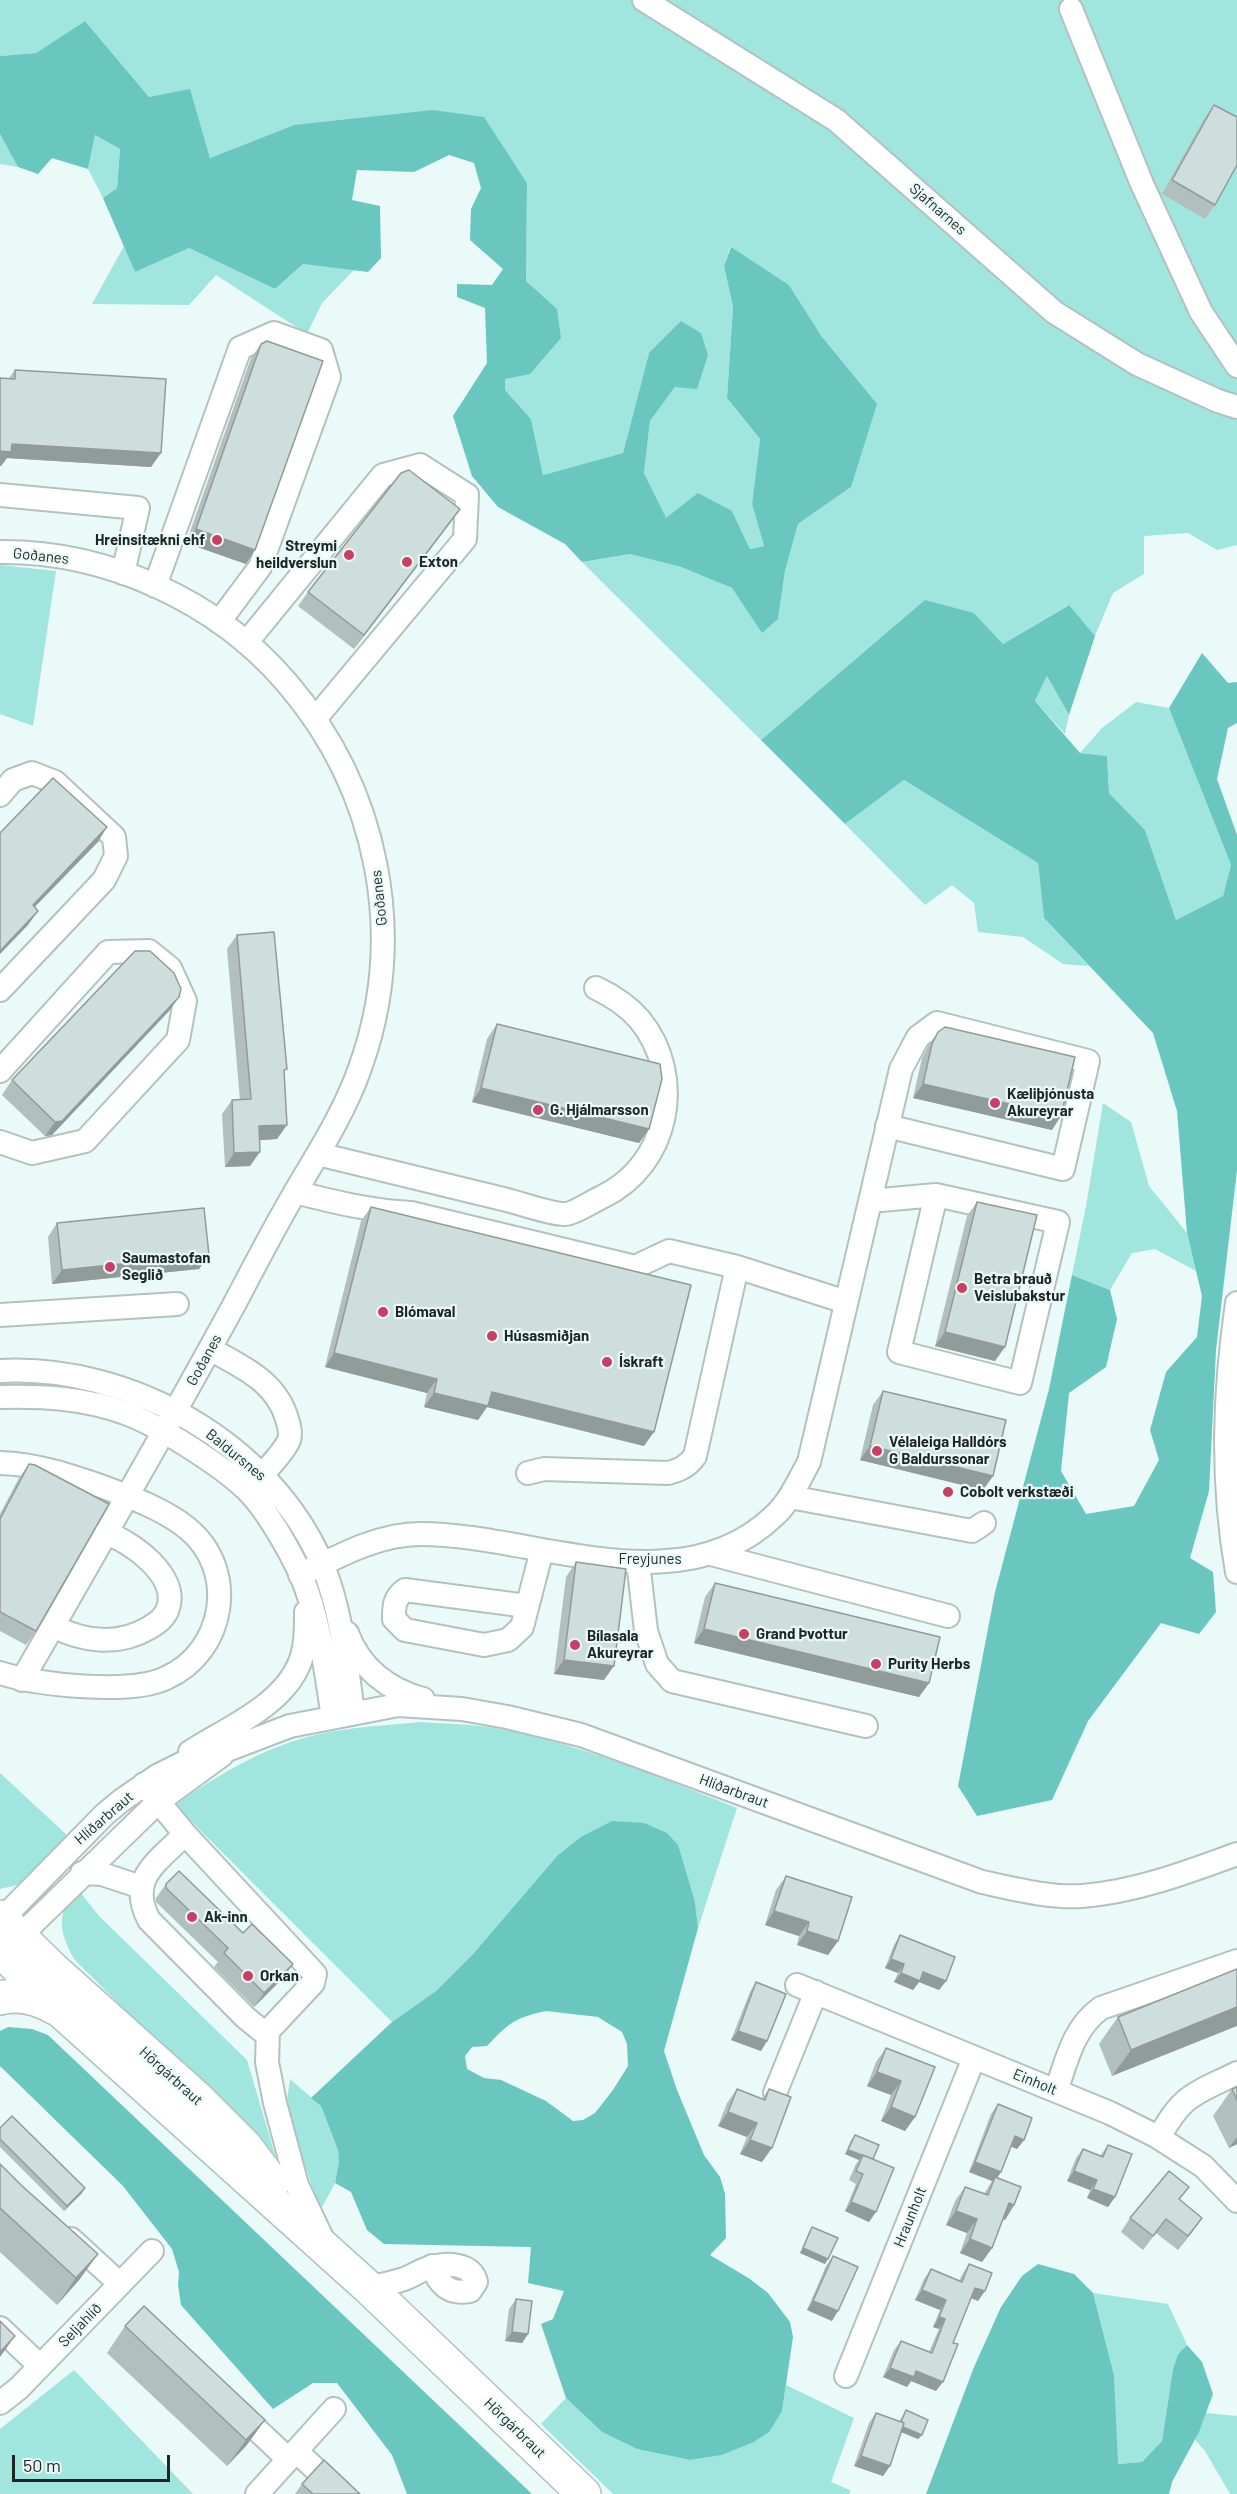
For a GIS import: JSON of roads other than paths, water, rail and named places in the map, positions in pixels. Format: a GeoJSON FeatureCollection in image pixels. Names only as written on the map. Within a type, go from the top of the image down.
{"type":"FeatureCollection","features":[{"type":"Feature","properties":{"kind":"highway","name":"Hörgárbraut"},"geometry":{"type":"LineString","coordinates":[[6,1930],[62,2012],[327,2249],[584,2494]]}},
{"type":"Feature","properties":{"kind":"highway","name":"Hörgárbraut"},"geometry":{"type":"LineString","coordinates":[[6,1930],[197,2098],[245,2146],[327,2249]]}},
{"type":"Feature","properties":{"kind":"highway"},"geometry":{"type":"LineString","coordinates":[[0,1998],[16,1996],[34,1998],[62,2012]]}},
{"type":"Feature","properties":{"kind":"street","name":"Sjafnarnes"},"geometry":{"type":"LineString","coordinates":[[644,0],[836,120],[1054,312],[1137,364],[1218,401],[1237,407]]}},
{"type":"Feature","properties":{"kind":"street"},"geometry":{"type":"LineString","coordinates":[[1071,9],[1142,184],[1191,291],[1201,312],[1237,366]]}},
{"type":"Feature","properties":{"kind":"street"},"geometry":{"type":"LineString","coordinates":[[155,586],[240,348],[274,333],[321,350],[329,377],[260,567],[219,622]]}},
{"type":"Feature","properties":{"kind":"street"},"geometry":{"type":"LineString","coordinates":[[246,643],[383,475],[420,465],[467,495],[465,539],[315,719]]}},
{"type":"Feature","properties":{"kind":"street"},"geometry":{"type":"LineString","coordinates":[[0,495],[138,508],[123,573]]}},
{"type":"Feature","properties":{"kind":"street","name":"Goðanes"},"geometry":{"type":"LineString","coordinates":[[0,552],[44,554],[77,560],[123,573],[155,586],[181,598],[219,622],[278,672],[315,719],[340,759],[366,824],[375,859],[383,929],[381,976],[371,1034],[346,1101],[176,1412],[22,1680]]}},
{"type":"Feature","properties":{"kind":"street"},"geometry":{"type":"LineString","coordinates":[[0,795],[13,780],[32,773],[55,782],[114,837],[116,856],[104,880],[0,990]]}},
{"type":"Feature","properties":{"kind":"street"},"geometry":{"type":"LineString","coordinates":[[0,1071],[108,952],[150,951],[170,968],[185,1001],[178,1040],[85,1141],[32,1153],[0,1142]]}},
{"type":"Feature","properties":{"kind":"street"},"geometry":{"type":"LineString","coordinates":[[318,1154],[566,1215],[607,1195],[634,1175],[653,1148],[665,1116],[666,1083],[657,1048],[649,1033],[626,1006],[596,988]]}},
{"type":"Feature","properties":{"kind":"street","name":"Freyjunes"},"geometry":{"type":"LineString","coordinates":[[303,1580],[322,1564],[380,1540],[418,1534],[474,1538],[543,1550],[638,1562],[679,1561],[711,1554],[738,1543],[775,1516],[790,1497],[809,1462],[817,1437],[846,1302],[887,1126],[901,1069],[918,1037],[937,1023],[1088,1061],[1064,1169],[887,1126]]}},
{"type":"Feature","properties":{"kind":"street"},"geometry":{"type":"LineString","coordinates":[[295,1192],[353,1207],[382,1212],[411,1213],[635,1266],[669,1251],[737,1267],[846,1302]]}},
{"type":"Feature","properties":{"kind":"street"},"geometry":{"type":"LineString","coordinates":[[870,1201],[936,1196],[1058,1222],[1020,1383],[899,1352],[936,1196]]}},
{"type":"Feature","properties":{"kind":"street"},"geometry":{"type":"LineString","coordinates":[[528,1473],[550,1469],[668,1473],[677,1471],[690,1462],[694,1456],[737,1267]]}},
{"type":"Feature","properties":{"kind":"street"},"geometry":{"type":"LineString","coordinates":[[1237,1303],[1228,1364],[1225,1476],[1237,1572]]}},
{"type":"Feature","properties":{"kind":"street"},"geometry":{"type":"LineString","coordinates":[[0,1315],[177,1304]]}},
{"type":"Feature","properties":{"kind":"street"},"geometry":{"type":"LineString","coordinates":[[210,1349],[257,1376],[271,1388],[287,1416],[290,1429],[289,1441],[255,1482]]}},
{"type":"Feature","properties":{"kind":"street","name":"Baldursnes"},"geometry":{"type":"LineString","coordinates":[[0,1371],[22,1370],[68,1374],[116,1386],[176,1412],[209,1432],[255,1482],[303,1580],[343,1715]]}},
{"type":"Feature","properties":{"kind":"street","name":"Baldursnes"},"geometry":{"type":"LineString","coordinates":[[0,1397],[38,1396],[78,1400],[126,1413],[255,1482],[286,1502],[322,1564],[336,1604],[343,1715]]}},
{"type":"Feature","properties":{"kind":"street"},"geometry":{"type":"LineString","coordinates":[[0,1463],[18,1464],[67,1474],[128,1496],[188,1528],[208,1553],[219,1583],[220,1599],[213,1632],[205,1647],[180,1671],[165,1679],[148,1684],[60,1685],[22,1680],[0,1673]]}},
{"type":"Feature","properties":{"kind":"street"},"geometry":{"type":"LineString","coordinates":[[790,1497],[972,1531],[984,1523]]}},
{"type":"Feature","properties":{"kind":"street"},"geometry":{"type":"LineString","coordinates":[[53,1626],[83,1638],[116,1640],[146,1629],[165,1615],[170,1601],[154,1565],[132,1545],[106,1533]]}},
{"type":"Feature","properties":{"kind":"street"},"geometry":{"type":"LineString","coordinates":[[527,1606],[405,1590],[397,1595],[394,1619],[405,1630],[484,1645],[508,1640],[522,1627],[543,1550]]}},
{"type":"Feature","properties":{"kind":"street"},"geometry":{"type":"LineString","coordinates":[[711,1554],[948,1616]]}},
{"type":"Feature","properties":{"kind":"street"},"geometry":{"type":"LineString","coordinates":[[638,1562],[646,1631],[657,1664],[672,1681],[866,1726]]}},
{"type":"Feature","properties":{"kind":"street"},"geometry":{"type":"LineString","coordinates":[[303,1580],[304,1641],[300,1662],[291,1677],[277,1695],[151,1780],[159,1801],[185,1834],[315,1974],[313,1983],[268,2031],[267,2062],[297,2185],[327,2249]]}},
{"type":"Feature","properties":{"kind":"street"},"geometry":{"type":"LineString","coordinates":[[336,1604],[351,1643],[369,1670],[383,1682],[407,1695],[462,1709]]}},
{"type":"Feature","properties":{"kind":"street","name":"Hlíðarbraut"},"geometry":{"type":"LineString","coordinates":[[6,1930],[75,1842],[122,1800],[151,1780],[193,1758],[228,1750],[290,1726],[398,1705],[462,1709],[581,1735],[982,1882],[1035,1894],[1081,1896],[1124,1889],[1193,1870],[1237,1854]]}},
{"type":"Feature","properties":{"kind":"street","name":"Hlíðarbraut"},"geometry":{"type":"LineString","coordinates":[[6,1930],[82,1873],[159,1801],[228,1750]]}},
{"type":"Feature","properties":{"kind":"street"},"geometry":{"type":"LineString","coordinates":[[185,1834],[144,1877],[140,1896],[142,1908],[148,1920],[254,2025],[262,2031],[268,2031]]}},
{"type":"Feature","properties":{"kind":"street"},"geometry":{"type":"LineString","coordinates":[[82,1873],[102,1874],[141,1887]]}},
{"type":"Feature","properties":{"kind":"street"},"geometry":{"type":"LineString","coordinates":[[1056,2091],[1072,2044],[1090,2016],[1101,2008],[1237,1961]]}},
{"type":"Feature","properties":{"kind":"street","name":"Einholt"},"geometry":{"type":"LineString","coordinates":[[775,2093],[806,1988],[1110,2113],[1159,2138],[1203,2166],[1237,2201]]}},
{"type":"Feature","properties":{"kind":"street","name":"Hraunholt"},"geometry":{"type":"LineString","coordinates":[[846,2376],[974,2058]]}},
{"type":"Feature","properties":{"kind":"street"},"geometry":{"type":"LineString","coordinates":[[1159,2138],[1180,2104],[1190,2096],[1237,2073]]}},
{"type":"Feature","properties":{"kind":"street"},"geometry":{"type":"LineString","coordinates":[[60,2228],[120,2284]]}},
{"type":"Feature","properties":{"kind":"street","name":"Seljahlíð"},"geometry":{"type":"LineString","coordinates":[[0,2403],[19,2388],[152,2251]]}},
{"type":"Feature","properties":{"kind":"street"},"geometry":{"type":"LineString","coordinates":[[369,2288],[403,2280],[432,2266]]}},
{"type":"Feature","properties":{"kind":"street"},"geometry":{"type":"LineString","coordinates":[[0,2328],[40,2366]]}},
{"type":"Feature","properties":{"kind":"street"},"geometry":{"type":"LineString","coordinates":[[219,2393],[342,2494]]}},
{"type":"Feature","properties":{"kind":"street"},"geometry":{"type":"LineString","coordinates":[[257,2494],[334,2409]]}},
{"type":"Feature","properties":{"kind":"place","name":"Hreinsitækni ehf"},"geometry":{"type":"Point","coordinates":[217,540]}},
{"type":"Feature","properties":{"kind":"place","name":"Streymi heildverslun"},"geometry":{"type":"Point","coordinates":[349,555]}},
{"type":"Feature","properties":{"kind":"place","name":"Exton"},"geometry":{"type":"Point","coordinates":[407,562]}},
{"type":"Feature","properties":{"kind":"place","name":"Kæliþjónusta Akureyrar"},"geometry":{"type":"Point","coordinates":[995,1103]}},
{"type":"Feature","properties":{"kind":"place","name":"G. Hjálmarsson"},"geometry":{"type":"Point","coordinates":[538,1110]}},
{"type":"Feature","properties":{"kind":"place","name":"Saumastofan Seglið"},"geometry":{"type":"Point","coordinates":[110,1267]}},
{"type":"Feature","properties":{"kind":"place","name":"Betra brauð Veislubakstur"},"geometry":{"type":"Point","coordinates":[962,1288]}},
{"type":"Feature","properties":{"kind":"place","name":"Blómaval"},"geometry":{"type":"Point","coordinates":[383,1312]}},
{"type":"Feature","properties":{"kind":"place","name":"Húsasmiðjan"},"geometry":{"type":"Point","coordinates":[492,1336]}},
{"type":"Feature","properties":{"kind":"place","name":"Ískraft"},"geometry":{"type":"Point","coordinates":[607,1362]}},
{"type":"Feature","properties":{"kind":"place","name":"Vélaleiga Halldórs G Baldurssonar"},"geometry":{"type":"Point","coordinates":[877,1451]}},
{"type":"Feature","properties":{"kind":"place","name":"Cobolt verkstæði"},"geometry":{"type":"Point","coordinates":[948,1492]}},
{"type":"Feature","properties":{"kind":"place","name":"Grand Þvottur"},"geometry":{"type":"Point","coordinates":[744,1634]}},
{"type":"Feature","properties":{"kind":"place","name":"Bílasala Akureyrar"},"geometry":{"type":"Point","coordinates":[575,1645]}},
{"type":"Feature","properties":{"kind":"place","name":"Purity Herbs"},"geometry":{"type":"Point","coordinates":[876,1664]}},
{"type":"Feature","properties":{"kind":"place","name":"Ak-inn"},"geometry":{"type":"Point","coordinates":[192,1917]}},
{"type":"Feature","properties":{"kind":"place","name":"Orkan"},"geometry":{"type":"Point","coordinates":[248,1976]}}]}
